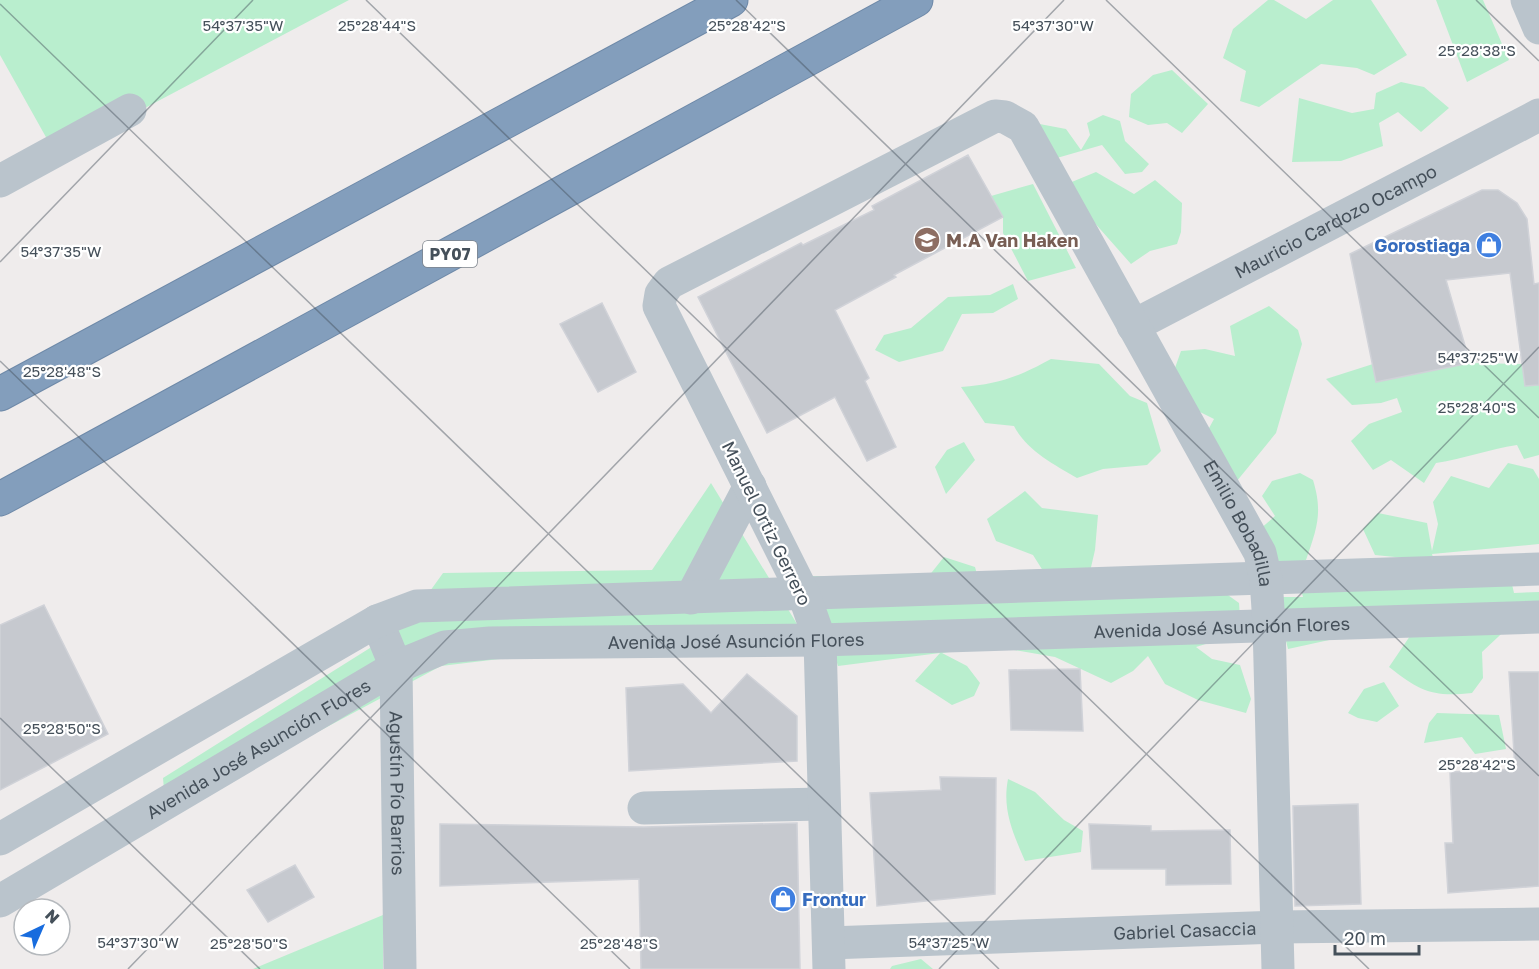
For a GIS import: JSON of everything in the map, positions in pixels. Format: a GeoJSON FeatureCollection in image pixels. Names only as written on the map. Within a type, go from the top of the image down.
{"type":"FeatureCollection","features":[{"type":"Feature","properties":{"kind":"highway"},"geometry":{"type":"LineString","coordinates":[[0,394],[731,0]]}},
{"type":"Feature","properties":{"kind":"highway","name":"PY07"},"geometry":{"type":"LineString","coordinates":[[0,499],[916,0]]}},
{"type":"Feature","properties":{"kind":"street"},"geometry":{"type":"LineString","coordinates":[[1527,0],[1539,28]]}},
{"type":"Feature","properties":{"kind":"street"},"geometry":{"type":"LineString","coordinates":[[0,181],[130,110]]}},
{"type":"Feature","properties":{"kind":"street","name":"Mauricio Cardozo Ocampo"},"geometry":{"type":"LineString","coordinates":[[1133,326],[1539,115]]}},
{"type":"Feature","properties":{"kind":"street","name":"Emilio Bobadilla"},"geometry":{"type":"LineString","coordinates":[[659,306],[661,294],[669,283],[987,118],[1005,117],[1023,127],[1260,553],[1266,579],[1269,624],[1278,969]]}},
{"type":"Feature","properties":{"kind":"street","name":"Manuel Ortiz Gerrero"},"geometry":{"type":"LineString","coordinates":[[659,306],[804,595],[820,640],[829,956]]}},
{"type":"Feature","properties":{"kind":"street"},"geometry":{"type":"LineString","coordinates":[[691,598],[750,486]]}},
{"type":"Feature","properties":{"kind":"street"},"geometry":{"type":"LineString","coordinates":[[0,839],[377,621],[417,606],[1539,569]]}},
{"type":"Feature","properties":{"kind":"street","name":"Avenida José Asunción Flores"},"geometry":{"type":"LineString","coordinates":[[0,900],[396,667],[445,647],[490,643],[820,640],[1539,617]]}},
{"type":"Feature","properties":{"kind":"street","name":"Agustín Pío Barrios"},"geometry":{"type":"LineString","coordinates":[[377,621],[396,667],[400,969]]}},
{"type":"Feature","properties":{"kind":"street"},"geometry":{"type":"LineString","coordinates":[[644,808],[823,804]]}},
{"type":"Feature","properties":{"kind":"street","name":"Gabriel Casaccia"},"geometry":{"type":"LineString","coordinates":[[829,956],[1277,927],[1539,924]]}},
{"type":"Feature","properties":{"kind":"green space"},"geometry":{"type":"Polygon","coordinates":[[[0,0],[349,0],[56,155],[0,55],[0,0]]]}},
{"type":"Feature","properties":{"kind":"green space"},"geometry":{"type":"Polygon","coordinates":[[[1268,0],[1274,0],[1306,19],[1333,0],[1371,0],[1407,55],[1374,75],[1357,68],[1321,64],[1259,107],[1240,101],[1246,71],[1223,58],[1233,29],[1268,0]]]}},
{"type":"Feature","properties":{"kind":"green space"},"geometry":{"type":"Polygon","coordinates":[[[1436,0],[1483,0],[1509,60],[1467,82],[1436,0]]]}},
{"type":"Feature","properties":{"kind":"green space"},"geometry":{"type":"Polygon","coordinates":[[[1172,70],[1208,104],[1182,133],[1167,123],[1148,125],[1129,117],[1131,94],[1153,75],[1172,70]]]}},
{"type":"Feature","properties":{"kind":"green space"},"geometry":{"type":"Polygon","coordinates":[[[1401,82],[1424,87],[1449,108],[1421,132],[1398,112],[1379,123],[1383,146],[1341,161],[1292,162],[1299,98],[1352,113],[1374,109],[1376,93],[1401,82]]]}},
{"type":"Feature","properties":{"kind":"green space"},"geometry":{"type":"Polygon","coordinates":[[[1103,115],[1120,121],[1125,141],[1149,164],[1142,172],[1125,174],[1102,145],[1043,162],[1029,122],[1066,129],[1081,150],[1090,135],[1087,123],[1103,115]]]}},
{"type":"Feature","properties":{"kind":"green space"},"geometry":{"type":"Polygon","coordinates":[[[1096,172],[1134,194],[1155,180],[1182,203],[1181,232],[1177,244],[1150,251],[1131,264],[1062,186],[1096,172]]]}},
{"type":"Feature","properties":{"kind":"green space"},"geometry":{"type":"Polygon","coordinates":[[[1033,184],[1076,268],[1028,281],[1003,233],[1003,217],[991,196],[1033,184]]]}},
{"type":"Feature","properties":{"kind":"green space"},"geometry":{"type":"Polygon","coordinates":[[[1013,284],[1018,299],[993,313],[962,314],[943,351],[899,362],[875,350],[884,335],[911,328],[948,297],[990,295],[1013,284]]]}},
{"type":"Feature","properties":{"kind":"green space"},"geometry":{"type":"Polygon","coordinates":[[[1269,306],[1298,330],[1302,344],[1276,433],[1232,487],[1202,441],[1214,419],[1190,407],[1170,382],[1181,351],[1205,349],[1235,356],[1230,326],[1269,306]]]}},
{"type":"Feature","properties":{"kind":"green space"},"geometry":{"type":"Polygon","coordinates":[[[1051,359],[1099,364],[1130,396],[1147,403],[1161,451],[1147,465],[1103,469],[1077,478],[1033,450],[1014,426],[985,423],[961,387],[1008,379],[1051,359]]]}},
{"type":"Feature","properties":{"kind":"green space"},"geometry":{"type":"Polygon","coordinates":[[[1470,363],[1522,364],[1539,377],[1539,455],[1524,459],[1517,445],[1436,463],[1424,483],[1391,460],[1373,470],[1351,441],[1369,424],[1402,412],[1397,398],[1381,403],[1352,405],[1326,379],[1373,364],[1377,382],[1470,363]]]}},
{"type":"Feature","properties":{"kind":"green space"},"geometry":{"type":"Polygon","coordinates":[[[964,442],[975,460],[946,494],[935,467],[947,450],[964,442]]]}},
{"type":"Feature","properties":{"kind":"green space"},"geometry":{"type":"Polygon","coordinates":[[[1508,463],[1533,469],[1539,479],[1539,544],[1432,554],[1434,561],[1506,559],[1514,593],[1539,592],[1539,618],[1514,622],[1482,652],[1483,678],[1472,693],[1447,694],[1428,691],[1389,667],[1410,636],[1398,625],[1288,649],[1275,597],[1303,597],[1294,563],[1275,566],[1259,530],[1275,516],[1262,496],[1272,481],[1300,473],[1313,480],[1318,502],[1317,520],[1306,560],[1299,562],[1425,560],[1375,555],[1363,529],[1378,513],[1427,523],[1432,551],[1438,524],[1433,502],[1451,476],[1489,488],[1508,463]]]}},
{"type":"Feature","properties":{"kind":"green space"},"geometry":{"type":"Polygon","coordinates":[[[711,483],[797,624],[441,666],[166,813],[163,778],[405,626],[443,573],[652,570],[711,483]]]}},
{"type":"Feature","properties":{"kind":"green space"},"geometry":{"type":"Polygon","coordinates":[[[1025,491],[1042,508],[1098,515],[1095,550],[1089,576],[1045,574],[1033,555],[996,541],[987,519],[1025,491]]]}},
{"type":"Feature","properties":{"kind":"green space"},"geometry":{"type":"Polygon","coordinates":[[[944,557],[975,567],[978,578],[1207,580],[1239,603],[1241,633],[1196,647],[1212,659],[1240,665],[1251,699],[1246,713],[1198,700],[1165,684],[1148,656],[1133,671],[1111,683],[1055,657],[991,646],[942,653],[967,666],[980,683],[974,696],[952,705],[915,681],[940,653],[838,666],[810,576],[928,577],[944,557]]]}},
{"type":"Feature","properties":{"kind":"green space"},"geometry":{"type":"Polygon","coordinates":[[[1384,682],[1399,706],[1377,722],[1358,718],[1348,713],[1364,689],[1384,682]]]}},
{"type":"Feature","properties":{"kind":"green space"},"geometry":{"type":"Polygon","coordinates":[[[1437,713],[1499,715],[1506,749],[1475,754],[1462,737],[1424,743],[1429,723],[1437,713]]]}},
{"type":"Feature","properties":{"kind":"green space"},"geometry":{"type":"Polygon","coordinates":[[[1008,779],[1035,792],[1064,820],[1083,831],[1081,852],[1025,861],[1008,811],[1006,801],[1008,779]]]}},
{"type":"Feature","properties":{"kind":"green space"},"geometry":{"type":"Polygon","coordinates":[[[383,915],[383,969],[253,969],[383,915]]]}},
{"type":"Feature","properties":{"kind":"green space"},"geometry":{"type":"Polygon","coordinates":[[[921,959],[933,969],[890,969],[892,966],[921,959]]]}},
{"type":"Feature","properties":{"kind":"building"},"geometry":{"type":"Polygon","coordinates":[[[968,155],[1003,217],[894,275],[896,277],[835,310],[869,378],[865,381],[896,447],[867,461],[835,397],[767,433],[698,297],[801,243],[803,245],[874,210],[872,206],[968,155]]]}},
{"type":"Feature","properties":{"kind":"building"},"geometry":{"type":"Polygon","coordinates":[[[1482,190],[1498,190],[1517,203],[1527,219],[1534,284],[1539,283],[1539,385],[1525,386],[1510,273],[1446,280],[1470,363],[1376,382],[1350,254],[1482,190]]]}},
{"type":"Feature","properties":{"kind":"building"},"geometry":{"type":"Polygon","coordinates":[[[602,303],[636,372],[598,392],[560,324],[602,303]]]}},
{"type":"Feature","properties":{"kind":"building"},"geometry":{"type":"Polygon","coordinates":[[[44,605],[108,734],[0,790],[0,625],[44,605]]]}},
{"type":"Feature","properties":{"kind":"building"},"geometry":{"type":"Polygon","coordinates":[[[1080,669],[1083,731],[1011,730],[1009,670],[1080,669]]]}},
{"type":"Feature","properties":{"kind":"building"},"geometry":{"type":"Polygon","coordinates":[[[1509,672],[1539,672],[1539,886],[1448,893],[1445,843],[1453,843],[1450,772],[1515,769],[1509,672]]]}},
{"type":"Feature","properties":{"kind":"building"},"geometry":{"type":"Polygon","coordinates":[[[747,674],[797,716],[797,761],[629,771],[626,688],[683,684],[711,713],[747,674]]]}},
{"type":"Feature","properties":{"kind":"building"},"geometry":{"type":"Polygon","coordinates":[[[940,777],[996,778],[995,894],[877,906],[870,793],[941,790],[940,777]]]}},
{"type":"Feature","properties":{"kind":"building"},"geometry":{"type":"Polygon","coordinates":[[[1358,804],[1361,904],[1295,906],[1293,806],[1358,804]]]}},
{"type":"Feature","properties":{"kind":"building"},"geometry":{"type":"Polygon","coordinates":[[[797,823],[800,969],[641,969],[639,879],[440,886],[440,824],[644,827],[797,823]]]}},
{"type":"Feature","properties":{"kind":"building"},"geometry":{"type":"Polygon","coordinates":[[[1089,824],[1151,826],[1151,831],[1230,830],[1231,884],[1166,885],[1166,869],[1092,869],[1089,824]]]}},
{"type":"Feature","properties":{"kind":"building"},"geometry":{"type":"Polygon","coordinates":[[[295,865],[314,897],[268,922],[247,890],[295,865]]]}},
{"type":"Feature","properties":{"kind":"place","name":"M.A Van Haken"},"geometry":{"type":"Point","coordinates":[927,240]}},
{"type":"Feature","properties":{"kind":"place","name":"Gorostiaga"},"geometry":{"type":"Point","coordinates":[1489,245]}},
{"type":"Feature","properties":{"kind":"place","name":"Frontur"},"geometry":{"type":"Point","coordinates":[783,899]}}]}
